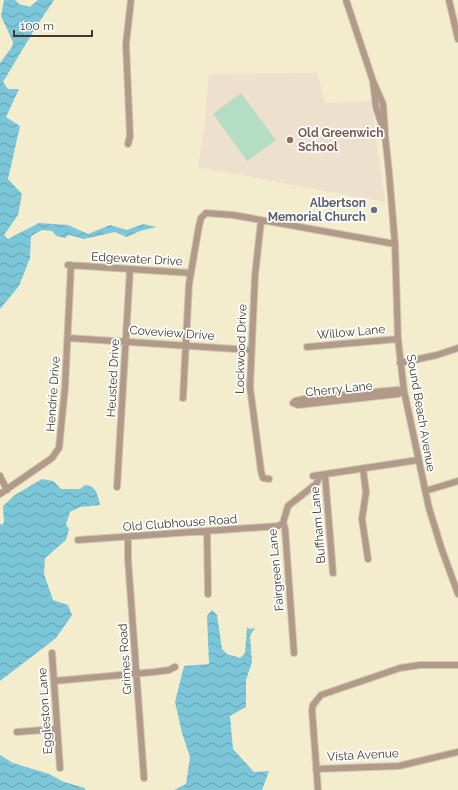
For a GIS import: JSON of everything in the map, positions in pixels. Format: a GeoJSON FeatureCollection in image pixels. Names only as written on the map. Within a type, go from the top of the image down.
{"type":"FeatureCollection","features":[{"type":"Feature","properties":{"kind":"street"},"geometry":{"type":"LineString","coordinates":[[128,144],[130,136],[126,44],[131,0]]}},
{"type":"Feature","properties":{"kind":"street","name":"Sound Beach Avenue"},"geometry":{"type":"LineString","coordinates":[[346,0],[373,81],[378,101],[378,112],[385,135]]}},
{"type":"Feature","properties":{"kind":"street"},"geometry":{"type":"LineString","coordinates":[[449,0],[458,39]]}},
{"type":"Feature","properties":{"kind":"street","name":"Sound Beach Avenue"},"geometry":{"type":"LineString","coordinates":[[378,101],[384,108],[385,135],[390,172],[395,244],[398,339],[404,391],[425,491],[437,535],[458,594]]}},
{"type":"Feature","properties":{"kind":"street"},"geometry":{"type":"LineString","coordinates":[[378,112],[381,112],[384,108]]}},
{"type":"Feature","properties":{"kind":"street","name":"Edgewater Drive"},"geometry":{"type":"LineString","coordinates":[[69,265],[190,273],[201,218],[206,213],[214,213],[395,244]]}},
{"type":"Feature","properties":{"kind":"street","name":"Lockwood Drive"},"geometry":{"type":"LineString","coordinates":[[261,221],[251,350],[250,399],[266,478]]}},
{"type":"Feature","properties":{"kind":"street","name":"Hendrie Drive"},"geometry":{"type":"LineString","coordinates":[[0,494],[52,458],[59,448],[68,338],[69,265]]}},
{"type":"Feature","properties":{"kind":"street","name":"Heusted Drive"},"geometry":{"type":"LineString","coordinates":[[117,488],[130,269]]}},
{"type":"Feature","properties":{"kind":"street"},"geometry":{"type":"LineString","coordinates":[[182,398],[190,273]]}},
{"type":"Feature","properties":{"kind":"street","name":"Coveview Drive"},"geometry":{"type":"LineString","coordinates":[[68,338],[185,344],[251,350]]}},
{"type":"Feature","properties":{"kind":"street","name":"Willow Lane"},"geometry":{"type":"LineString","coordinates":[[307,347],[398,339]]}},
{"type":"Feature","properties":{"kind":"street"},"geometry":{"type":"LineString","coordinates":[[400,363],[437,355],[458,348]]}},
{"type":"Feature","properties":{"kind":"street","name":"Cherry Lane"},"geometry":{"type":"LineString","coordinates":[[397,390],[404,391],[398,394],[298,405],[293,403],[295,400],[309,398],[397,390]]}},
{"type":"Feature","properties":{"kind":"street"},"geometry":{"type":"LineString","coordinates":[[313,476],[322,476],[418,460]]}},
{"type":"Feature","properties":{"kind":"street"},"geometry":{"type":"LineString","coordinates":[[363,469],[366,492],[362,519],[368,559]]}},
{"type":"Feature","properties":{"kind":"street"},"geometry":{"type":"LineString","coordinates":[[0,476],[7,490]]}},
{"type":"Feature","properties":{"kind":"street","name":"Fairgreen Lane"},"geometry":{"type":"LineString","coordinates":[[294,653],[285,528],[283,523],[288,506],[316,484],[322,476]]}},
{"type":"Feature","properties":{"kind":"street","name":"Buffham Lane"},"geometry":{"type":"LineString","coordinates":[[322,476],[333,573]]}},
{"type":"Feature","properties":{"kind":"street"},"geometry":{"type":"LineString","coordinates":[[425,491],[458,481]]}},
{"type":"Feature","properties":{"kind":"street","name":"Old Clubhouse Road"},"geometry":{"type":"LineString","coordinates":[[78,540],[207,532],[278,526],[283,523]]}},
{"type":"Feature","properties":{"kind":"street"},"geometry":{"type":"LineString","coordinates":[[207,532],[208,594]]}},
{"type":"Feature","properties":{"kind":"street","name":"Grimes Road"},"geometry":{"type":"LineString","coordinates":[[128,538],[128,559],[144,778]]}},
{"type":"Feature","properties":{"kind":"street","name":"Eggleston Lane"},"geometry":{"type":"LineString","coordinates":[[52,653],[60,768]]}},
{"type":"Feature","properties":{"kind":"street"},"geometry":{"type":"LineString","coordinates":[[318,790],[312,710],[313,705],[321,695],[400,668],[420,665],[458,665]]}},
{"type":"Feature","properties":{"kind":"street"},"geometry":{"type":"LineString","coordinates":[[54,682],[137,674],[169,670],[175,667]]}},
{"type":"Feature","properties":{"kind":"street"},"geometry":{"type":"LineString","coordinates":[[17,732],[57,729]]}},
{"type":"Feature","properties":{"kind":"street","name":"Vista Avenue"},"geometry":{"type":"LineString","coordinates":[[316,769],[399,766],[458,752]]}},
{"type":"Feature","properties":{"kind":"shaded area","name":"Old Greenwich School"},"geometry":{"type":"Polygon","coordinates":[[[317,73],[325,103],[371,101],[385,202],[198,167],[204,130],[209,74],[317,73]]]}},
{"type":"Feature","properties":{"kind":"green space"},"geometry":{"type":"Polygon","coordinates":[[[241,93],[276,140],[247,161],[213,114],[241,93]]]}},
{"type":"Feature","properties":{"kind":"water"},"geometry":{"type":"Polygon","coordinates":[[[4,0],[15,0],[19,4],[30,7],[38,0],[54,0],[3,82],[8,89],[19,89],[6,117],[20,126],[8,179],[22,194],[18,215],[4,235],[8,239],[39,223],[68,225],[88,234],[110,225],[127,230],[143,224],[156,227],[140,231],[127,237],[115,232],[84,239],[69,235],[65,238],[57,236],[52,231],[42,230],[31,236],[30,258],[19,286],[0,309],[0,63],[12,47],[13,42],[1,16],[4,0]]]}},
{"type":"Feature","properties":{"kind":"water"},"geometry":{"type":"Polygon","coordinates":[[[42,479],[53,481],[61,489],[80,489],[85,485],[92,487],[96,492],[100,505],[80,507],[70,512],[66,524],[69,529],[66,540],[45,558],[44,574],[53,600],[68,605],[72,615],[56,638],[0,681],[0,524],[2,525],[4,522],[3,506],[15,495],[42,479]]]}},
{"type":"Feature","properties":{"kind":"water"},"geometry":{"type":"Polygon","coordinates":[[[212,610],[217,615],[222,649],[227,654],[240,658],[245,653],[247,627],[250,629],[255,628],[250,636],[252,662],[246,680],[246,707],[230,716],[233,749],[254,772],[269,771],[262,790],[174,790],[186,784],[190,757],[182,733],[175,702],[184,666],[209,664],[207,616],[212,610]]]}},
{"type":"Feature","properties":{"kind":"water"},"geometry":{"type":"Polygon","coordinates":[[[0,755],[13,763],[49,774],[64,782],[85,788],[85,790],[0,790],[0,755]]]}},
{"type":"Feature","properties":{"kind":"place","name":"Old Greenwich School"},"geometry":{"type":"Point","coordinates":[290,140]}},
{"type":"Feature","properties":{"kind":"place","name":"Albertson Memorial Church"},"geometry":{"type":"Point","coordinates":[374,210]}}]}
